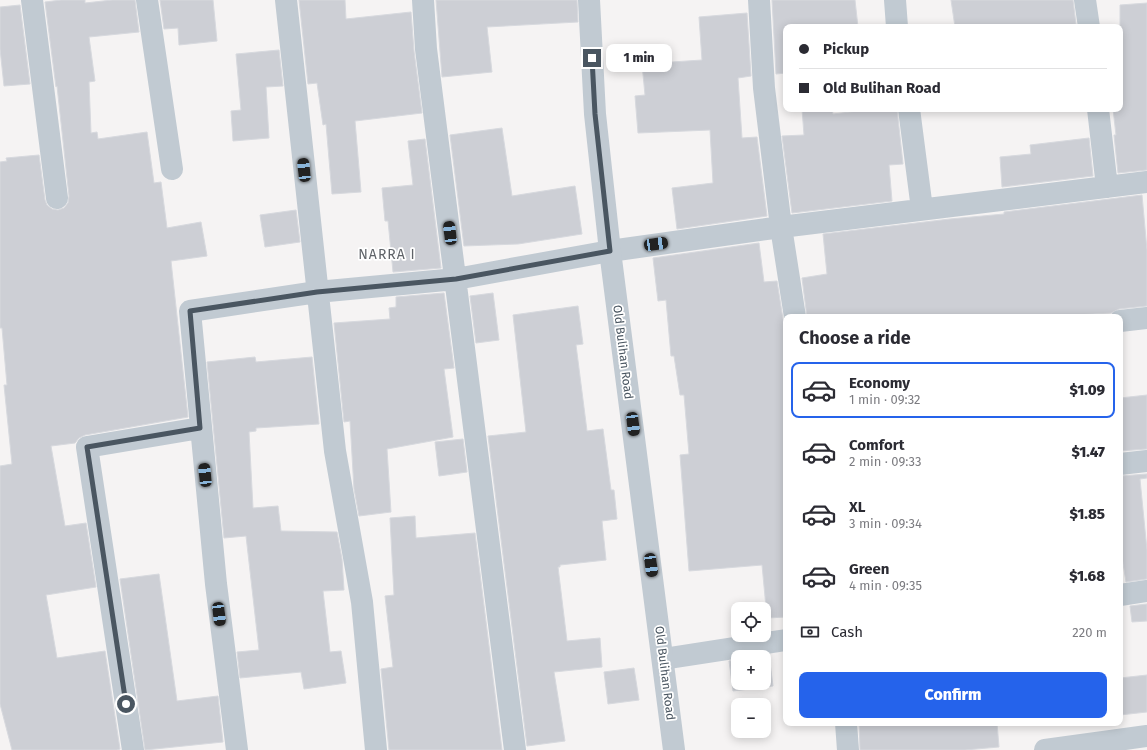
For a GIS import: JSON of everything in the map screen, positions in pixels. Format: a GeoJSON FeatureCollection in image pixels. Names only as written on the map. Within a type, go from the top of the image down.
{"type":"FeatureCollection","features":[{"type":"Feature","properties":{"kind":"street"},"geometry":{"type":"LineString","coordinates":[[32,0],[57,198]]}},
{"type":"Feature","properties":{"kind":"street"},"geometry":{"type":"LineString","coordinates":[[147,0],[172,169]]}},
{"type":"Feature","properties":{"kind":"street"},"geometry":{"type":"LineString","coordinates":[[286,0],[334,451],[362,602],[376,750]]}},
{"type":"Feature","properties":{"kind":"street"},"geometry":{"type":"LineString","coordinates":[[423,0],[426,49],[515,750]]}},
{"type":"Feature","properties":{"kind":"street","name":"Old Bulihan Road"},"geometry":{"type":"LineString","coordinates":[[588,0],[595,114],[610,251],[664,659],[674,750]]}},
{"type":"Feature","properties":{"kind":"street"},"geometry":{"type":"LineString","coordinates":[[759,0],[764,88],[781,227],[796,314]]}},
{"type":"Feature","properties":{"kind":"street"},"geometry":{"type":"LineString","coordinates":[[895,0],[898,24]]}},
{"type":"Feature","properties":{"kind":"street"},"geometry":{"type":"LineString","coordinates":[[1085,0],[1089,24]]}},
{"type":"Feature","properties":{"kind":"street"},"geometry":{"type":"LineString","coordinates":[[909,112],[922,209]]}},
{"type":"Feature","properties":{"kind":"street"},"geometry":{"type":"LineString","coordinates":[[1098,112],[1107,187]]}},
{"type":"Feature","properties":{"kind":"street"},"geometry":{"type":"LineString","coordinates":[[236,750],[216,584],[190,311],[317,292],[456,279],[610,251],[781,227],[1147,182]]}},
{"type":"Feature","properties":{"kind":"street"},"geometry":{"type":"LineString","coordinates":[[1123,322],[1147,318]]}},
{"type":"Feature","properties":{"kind":"street"},"geometry":{"type":"LineString","coordinates":[[133,750],[87,447],[200,428]]}},
{"type":"Feature","properties":{"kind":"street"},"geometry":{"type":"LineString","coordinates":[[1123,464],[1147,461]]}},
{"type":"Feature","properties":{"kind":"street"},"geometry":{"type":"LineString","coordinates":[[1123,595],[1147,591]]}},
{"type":"Feature","properties":{"kind":"street"},"geometry":{"type":"LineString","coordinates":[[664,659],[783,640]]}},
{"type":"Feature","properties":{"kind":"street"},"geometry":{"type":"LineString","coordinates":[[846,726],[848,750]]}},
{"type":"Feature","properties":{"kind":"street"},"geometry":{"type":"LineString","coordinates":[[1045,750],[1135,742]]}},
{"type":"Feature","properties":{"kind":"building"},"geometry":{"type":"Polygon","coordinates":[[[85,0],[85,3],[112,0],[135,0],[139,32],[89,37],[95,81],[89,82],[91,133],[97,132],[98,139],[147,132],[154,183],[161,182],[167,228],[201,222],[207,256],[171,261],[188,417],[85,435],[79,438],[75,443],[51,446],[65,526],[86,523],[96,587],[46,595],[57,658],[105,651],[120,749],[117,750],[12,750],[0,704],[0,466],[12,464],[4,385],[7,385],[2,328],[0,328],[0,162],[7,161],[6,158],[39,155],[47,205],[52,209],[58,210],[64,208],[68,203],[69,196],[57,86],[56,87],[45,2],[85,0]]]}},
{"type":"Feature","properties":{"kind":"building"},"geometry":{"type":"Polygon","coordinates":[[[160,0],[213,0],[217,41],[179,45],[178,28],[164,29],[160,0]]]}},
{"type":"Feature","properties":{"kind":"building"},"geometry":{"type":"Polygon","coordinates":[[[299,0],[345,0],[346,19],[411,12],[414,51],[422,113],[355,121],[361,192],[332,194],[326,124],[323,125],[317,83],[308,84],[299,0]]]}},
{"type":"Feature","properties":{"kind":"building"},"geometry":{"type":"Polygon","coordinates":[[[436,0],[577,0],[578,22],[487,27],[492,72],[442,77],[436,0]]]}},
{"type":"Feature","properties":{"kind":"building"},"geometry":{"type":"Polygon","coordinates":[[[772,0],[855,0],[858,24],[783,24],[783,73],[776,74],[772,0]]]}},
{"type":"Feature","properties":{"kind":"building"},"geometry":{"type":"Polygon","coordinates":[[[951,0],[1073,0],[1076,24],[955,24],[951,0]]]}},
{"type":"Feature","properties":{"kind":"building"},"geometry":{"type":"Polygon","coordinates":[[[1147,3],[1147,170],[1118,173],[1113,112],[1123,112],[1123,24],[1120,24],[1120,5],[1147,3]]]}},
{"type":"Feature","properties":{"kind":"building"},"geometry":{"type":"Polygon","coordinates":[[[20,5],[30,84],[4,86],[0,49],[0,7],[20,5]]]}},
{"type":"Feature","properties":{"kind":"building"},"geometry":{"type":"Polygon","coordinates":[[[747,13],[751,76],[738,78],[742,138],[757,137],[767,216],[677,229],[672,188],[713,183],[710,130],[638,133],[635,96],[645,95],[642,64],[702,60],[699,17],[747,13]]]}},
{"type":"Feature","properties":{"kind":"building"},"geometry":{"type":"Polygon","coordinates":[[[279,50],[283,86],[266,87],[269,138],[233,141],[231,111],[241,110],[236,54],[279,50]]]}},
{"type":"Feature","properties":{"kind":"building"},"geometry":{"type":"Polygon","coordinates":[[[802,112],[833,112],[833,114],[850,112],[897,112],[903,164],[889,165],[892,201],[792,213],[782,136],[804,135],[802,112]]]}},
{"type":"Feature","properties":{"kind":"building"},"geometry":{"type":"Polygon","coordinates":[[[502,128],[512,196],[575,186],[582,234],[518,244],[464,246],[450,135],[502,128]]]}},
{"type":"Feature","properties":{"kind":"building"},"geometry":{"type":"Polygon","coordinates":[[[1089,138],[1093,176],[1002,187],[1000,157],[1031,154],[1030,145],[1089,138]]]}},
{"type":"Feature","properties":{"kind":"building"},"geometry":{"type":"Polygon","coordinates":[[[425,139],[441,268],[393,272],[388,221],[385,221],[382,188],[413,185],[408,141],[425,139]]]}},
{"type":"Feature","properties":{"kind":"building"},"geometry":{"type":"Polygon","coordinates":[[[1142,195],[1147,250],[1147,306],[1119,309],[1111,313],[1093,314],[807,314],[802,278],[827,274],[823,234],[1004,214],[1004,212],[1142,195]]]}},
{"type":"Feature","properties":{"kind":"building"},"geometry":{"type":"Polygon","coordinates":[[[296,210],[300,242],[265,247],[260,215],[296,210]]]}},
{"type":"Feature","properties":{"kind":"building"},"geometry":{"type":"Polygon","coordinates":[[[759,243],[764,282],[777,281],[783,319],[783,617],[771,618],[771,602],[765,602],[762,565],[689,571],[680,455],[689,454],[684,395],[680,395],[674,356],[671,356],[666,300],[658,301],[653,258],[759,243]]]}},
{"type":"Feature","properties":{"kind":"building"},"geometry":{"type":"Polygon","coordinates":[[[444,293],[454,368],[444,369],[453,437],[387,449],[391,512],[359,516],[354,489],[350,421],[344,422],[334,323],[390,319],[389,308],[396,307],[396,297],[444,293]]]}},
{"type":"Feature","properties":{"kind":"building"},"geometry":{"type":"Polygon","coordinates":[[[493,293],[499,340],[476,343],[470,296],[493,293]]]}},
{"type":"Feature","properties":{"kind":"building"},"geometry":{"type":"Polygon","coordinates":[[[578,306],[583,344],[576,345],[587,431],[603,429],[611,490],[614,490],[617,519],[602,521],[606,560],[560,565],[560,567],[558,567],[567,641],[600,638],[602,667],[554,672],[565,741],[527,746],[488,436],[526,432],[513,315],[578,306]]]}},
{"type":"Feature","properties":{"kind":"building"},"geometry":{"type":"Polygon","coordinates":[[[255,357],[256,362],[312,357],[319,424],[256,428],[256,431],[249,432],[253,508],[278,506],[281,531],[337,532],[342,559],[344,590],[323,591],[330,652],[341,651],[346,683],[304,689],[301,672],[240,678],[237,652],[259,650],[246,536],[224,538],[207,362],[255,357]]]}},
{"type":"Feature","properties":{"kind":"building"},"geometry":{"type":"Polygon","coordinates":[[[1147,395],[1147,449],[1123,451],[1123,398],[1147,395]]]}},
{"type":"Feature","properties":{"kind":"building"},"geometry":{"type":"Polygon","coordinates":[[[463,439],[467,472],[439,476],[435,442],[463,439]]]}},
{"type":"Feature","properties":{"kind":"building"},"geometry":{"type":"Polygon","coordinates":[[[1147,474],[1147,478],[1140,479],[1147,550],[1147,579],[1126,582],[1123,564],[1123,476],[1147,474]]]}},
{"type":"Feature","properties":{"kind":"building"},"geometry":{"type":"Polygon","coordinates":[[[415,516],[416,538],[475,533],[502,750],[389,750],[381,669],[393,667],[385,596],[394,595],[390,518],[415,516]]]}},
{"type":"Feature","properties":{"kind":"building"},"geometry":{"type":"Polygon","coordinates":[[[159,574],[177,701],[218,696],[223,742],[145,750],[120,579],[159,574]]]}},
{"type":"Feature","properties":{"kind":"building"},"geometry":{"type":"Polygon","coordinates":[[[1147,604],[1147,621],[1132,622],[1130,606],[1147,604]]]}},
{"type":"Feature","properties":{"kind":"building"},"geometry":{"type":"Polygon","coordinates":[[[729,661],[731,661],[731,676],[729,661]]]}},
{"type":"Feature","properties":{"kind":"building"},"geometry":{"type":"Polygon","coordinates":[[[634,668],[639,700],[608,704],[604,672],[634,668]]]}},
{"type":"Feature","properties":{"kind":"building"},"geometry":{"type":"Polygon","coordinates":[[[771,670],[773,686],[771,686],[771,670]]]}},
{"type":"Feature","properties":{"kind":"building"},"geometry":{"type":"Polygon","coordinates":[[[1147,675],[1147,712],[1123,715],[1123,678],[1147,675]]]}},
{"type":"Feature","properties":{"kind":"building"},"geometry":{"type":"Polygon","coordinates":[[[859,726],[997,726],[999,747],[965,750],[860,750],[859,726]]]}},
{"type":"Feature","properties":{"kind":"district","name":"NARRA I"},"geometry":{"type":"Point","coordinates":[387,254]}},
{"type":"Feature","properties":{"kind":"route"},"geometry":{"type":"LineString","coordinates":[[126,704],[87,447],[200,428],[190,311],[317,292],[456,279],[610,251],[595,114],[592,58]]}}]}
